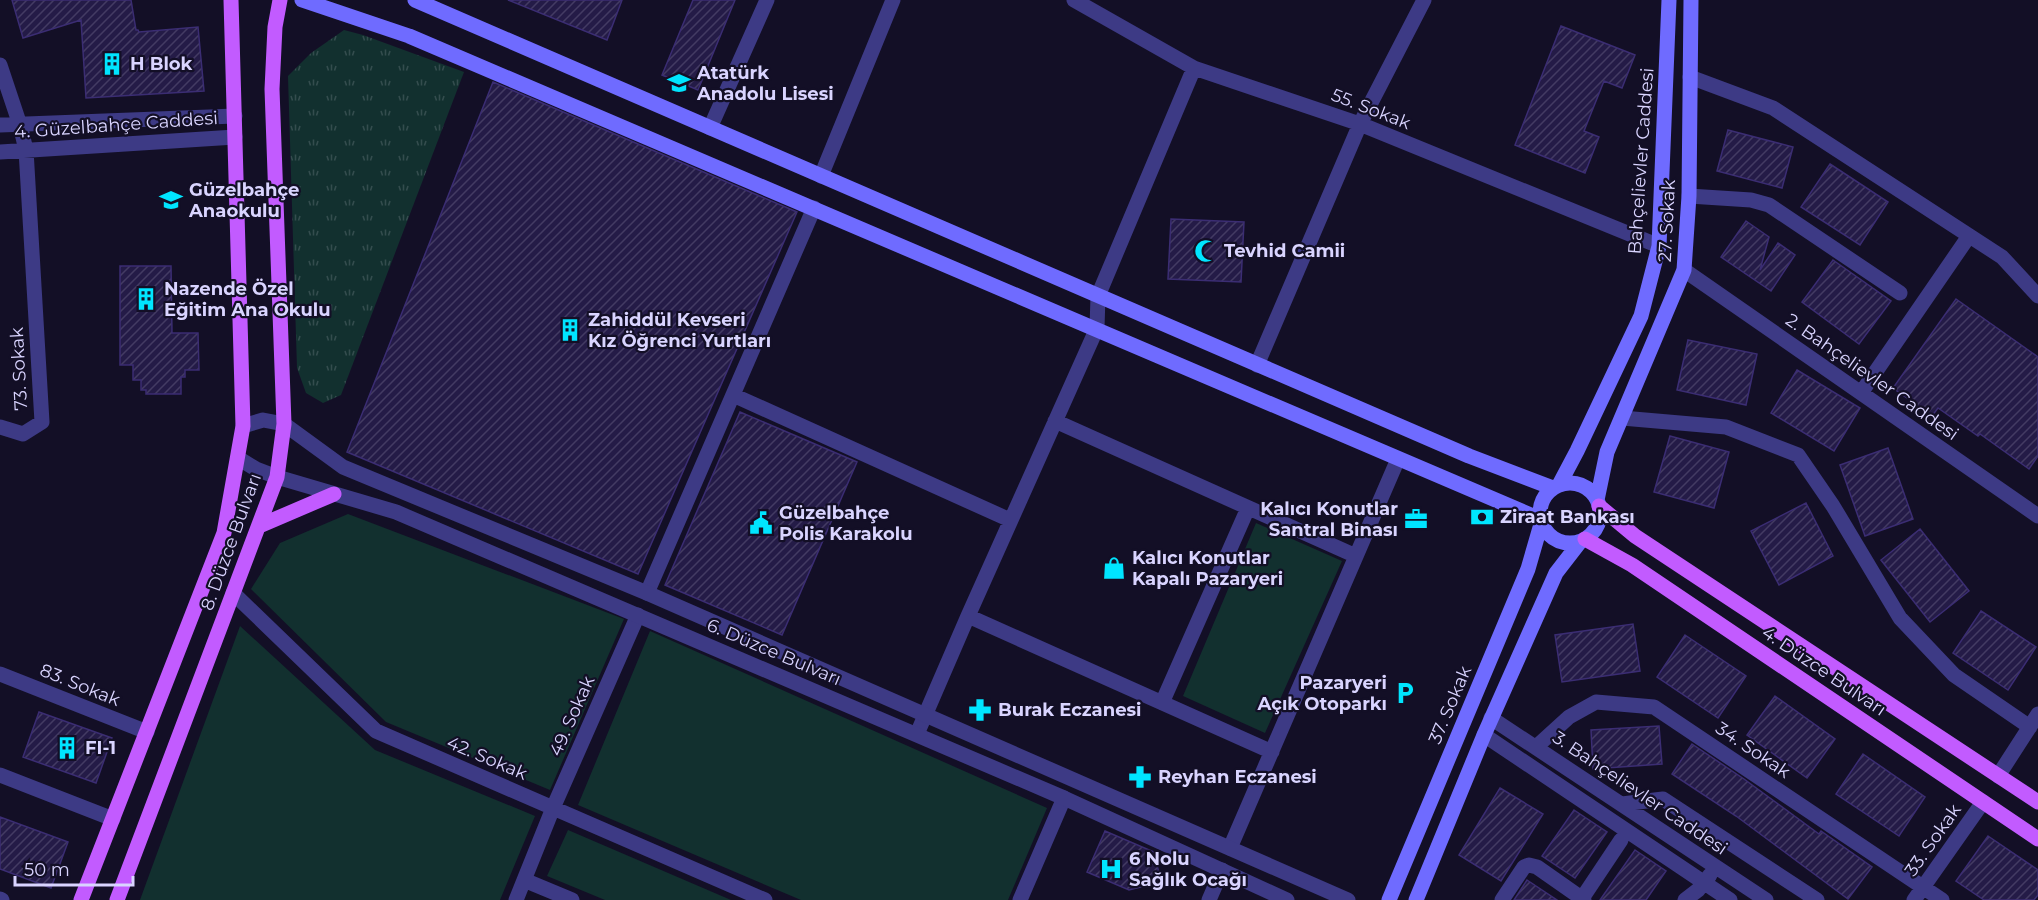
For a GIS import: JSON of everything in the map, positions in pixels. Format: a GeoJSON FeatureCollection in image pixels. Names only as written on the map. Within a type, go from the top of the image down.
{"type":"FeatureCollection","features":[{"type":"Feature","properties":{"kind":"main road","name":"8. Düzce Bulvarı"},"geometry":{"type":"LineString","coordinates":[[81,900],[225,533],[238,458],[243,426],[231,0]]}},
{"type":"Feature","properties":{"kind":"main road","name":"8. Düzce Bulvarı"},"geometry":{"type":"LineString","coordinates":[[117,900],[277,477],[284,424],[272,89],[275,27],[280,0]]}},
{"type":"Feature","properties":{"kind":"main road"},"geometry":{"type":"LineString","coordinates":[[302,0],[409,36],[1097,328],[1541,521]]}},
{"type":"Feature","properties":{"kind":"main road"},"geometry":{"type":"LineString","coordinates":[[415,0],[1469,456],[1556,487]]}},
{"type":"Feature","properties":{"kind":"main road","name":"Bahçelievler Caddesi"},"geometry":{"type":"LineString","coordinates":[[1556,487],[1578,451],[1641,316],[1659,246],[1669,0]]}},
{"type":"Feature","properties":{"kind":"main road","name":"27. Sokak"},"geometry":{"type":"LineString","coordinates":[[1598,503],[1607,452],[1684,270],[1689,196],[1691,0]]}},
{"type":"Feature","properties":{"kind":"main road"},"geometry":{"type":"LineString","coordinates":[[1568,483],[1585,487],[1598,503],[1600,516],[1592,533],[1570,544],[1561,542],[1546,532],[1541,521],[1540,505],[1544,496],[1556,487],[1568,483]]}},
{"type":"Feature","properties":{"kind":"main road"},"geometry":{"type":"LineString","coordinates":[[258,526],[334,494]]}},
{"type":"Feature","properties":{"kind":"main road","name":"4. Düzce Bulvarı"},"geometry":{"type":"LineString","coordinates":[[1598,503],[1635,536],[2038,802]]}},
{"type":"Feature","properties":{"kind":"main road","name":"37. Sokak"},"geometry":{"type":"LineString","coordinates":[[1389,900],[1528,569],[1541,521]]}},
{"type":"Feature","properties":{"kind":"main road"},"geometry":{"type":"LineString","coordinates":[[1416,900],[1491,718],[1556,573],[1582,540]]}},
{"type":"Feature","properties":{"kind":"main road","name":"4. Düzce Bulvarı"},"geometry":{"type":"LineString","coordinates":[[1582,540],[1632,564],[2038,839]]}},
{"type":"Feature","properties":{"kind":"main road"},"geometry":{"type":"LineString","coordinates":[[1505,623],[1529,633]]}},
{"type":"Feature","properties":{"kind":"main road"},"geometry":{"type":"LineString","coordinates":[[1434,794],[1456,803]]}},
{"type":"Feature","properties":{"kind":"street"},"geometry":{"type":"LineString","coordinates":[[710,128],[767,0]]}},
{"type":"Feature","properties":{"kind":"street"},"geometry":{"type":"LineString","coordinates":[[821,176],[893,0]]}},
{"type":"Feature","properties":{"kind":"street","name":"55. Sokak"},"geometry":{"type":"LineString","coordinates":[[1074,0],[1194,68],[1360,124],[1659,246]]}},
{"type":"Feature","properties":{"kind":"street"},"geometry":{"type":"LineString","coordinates":[[1257,364],[1360,124],[1424,0]]}},
{"type":"Feature","properties":{"kind":"street","name":"73. Sokak"},"geometry":{"type":"LineString","coordinates":[[0,64],[26,150],[42,422],[23,434],[0,428]]}},
{"type":"Feature","properties":{"kind":"street"},"geometry":{"type":"LineString","coordinates":[[917,734],[1097,328],[1098,296],[1194,68]]}},
{"type":"Feature","properties":{"kind":"street"},"geometry":{"type":"LineString","coordinates":[[1690,77],[1773,108],[2002,257],[2038,296]]}},
{"type":"Feature","properties":{"kind":"street","name":"4. Güzelbahçe Caddesi"},"geometry":{"type":"LineString","coordinates":[[0,125],[235,116]]}},
{"type":"Feature","properties":{"kind":"street","name":"4. Güzelbahçe Caddesi"},"geometry":{"type":"LineString","coordinates":[[0,152],[235,137]]}},
{"type":"Feature","properties":{"kind":"street"},"geometry":{"type":"LineString","coordinates":[[1689,196],[1751,200],[1769,205],[1900,293]]}},
{"type":"Feature","properties":{"kind":"street"},"geometry":{"type":"LineString","coordinates":[[647,593],[814,208]]}},
{"type":"Feature","properties":{"kind":"street"},"geometry":{"type":"LineString","coordinates":[[1862,393],[1969,236]]}},
{"type":"Feature","properties":{"kind":"street","name":"2. Bahçelievler Caddesi"},"geometry":{"type":"LineString","coordinates":[[1684,270],[2038,516]]}},
{"type":"Feature","properties":{"kind":"street"},"geometry":{"type":"LineString","coordinates":[[733,395],[1010,520]]}},
{"type":"Feature","properties":{"kind":"street"},"geometry":{"type":"LineString","coordinates":[[1622,418],[1726,427],[1797,455],[1833,506],[1900,618],[1954,675],[2034,720],[1998,776]]}},
{"type":"Feature","properties":{"kind":"street"},"geometry":{"type":"LineString","coordinates":[[243,426],[263,420],[284,424]]}},
{"type":"Feature","properties":{"kind":"street"},"geometry":{"type":"LineString","coordinates":[[1055,421],[1356,556]]}},
{"type":"Feature","properties":{"kind":"street","name":"6. Düzce Bulvarı"},"geometry":{"type":"LineString","coordinates":[[284,424],[343,466],[647,593],[1348,900]]}},
{"type":"Feature","properties":{"kind":"street","name":"6. Düzce Bulvarı"},"geometry":{"type":"LineString","coordinates":[[238,458],[256,469],[277,477],[396,512],[1064,798],[1287,900]]}},
{"type":"Feature","properties":{"kind":"street"},"geometry":{"type":"LineString","coordinates":[[1230,848],[1398,459]]}},
{"type":"Feature","properties":{"kind":"street"},"geometry":{"type":"LineString","coordinates":[[1162,703],[1248,508]]}},
{"type":"Feature","properties":{"kind":"street","name":"42. Sokak"},"geometry":{"type":"LineString","coordinates":[[233,593],[376,731],[765,900]]}},
{"type":"Feature","properties":{"kind":"street","name":"49. Sokak"},"geometry":{"type":"LineString","coordinates":[[516,900],[553,808],[638,615]]}},
{"type":"Feature","properties":{"kind":"street"},"geometry":{"type":"LineString","coordinates":[[968,616],[1272,752]]}},
{"type":"Feature","properties":{"kind":"street","name":"83. Sokak"},"geometry":{"type":"LineString","coordinates":[[0,674],[147,732]]}},
{"type":"Feature","properties":{"kind":"street","name":"34. Sokak"},"geometry":{"type":"LineString","coordinates":[[1536,747],[1569,717],[1596,702],[1654,707],[1942,900]]}},
{"type":"Feature","properties":{"kind":"street","name":"3. Bahçelievler Caddesi"},"geometry":{"type":"LineString","coordinates":[[1491,718],[1766,900]]}},
{"type":"Feature","properties":{"kind":"street"},"geometry":{"type":"LineString","coordinates":[[1484,735],[1730,900]]}},
{"type":"Feature","properties":{"kind":"street"},"geometry":{"type":"LineString","coordinates":[[0,776],[113,819]]}},
{"type":"Feature","properties":{"kind":"street"},"geometry":{"type":"LineString","coordinates":[[1020,900],[1064,798]]}},
{"type":"Feature","properties":{"kind":"street"},"geometry":{"type":"LineString","coordinates":[[1622,804],[1662,799],[1817,900]]}},
{"type":"Feature","properties":{"kind":"street","name":"33. Sokak"},"geometry":{"type":"LineString","coordinates":[[1914,900],[1983,802]]}},
{"type":"Feature","properties":{"kind":"street"},"geometry":{"type":"LineString","coordinates":[[1502,900],[1524,867],[1528,865],[1537,867],[1582,900],[1622,840]]}},
{"type":"Feature","properties":{"kind":"street"},"geometry":{"type":"LineString","coordinates":[[1685,900],[1704,883],[1715,866]]}},
{"type":"Feature","properties":{"kind":"street"},"geometry":{"type":"LineString","coordinates":[[1209,900],[1222,870]]}},
{"type":"Feature","properties":{"kind":"street"},"geometry":{"type":"LineString","coordinates":[[524,880],[572,900]]}},
{"type":"Feature","properties":{"kind":"green space"},"geometry":{"type":"Polygon","coordinates":[[[344,30],[464,72],[341,395],[323,403],[306,393],[297,368],[288,76],[311,53],[344,30]]]}},
{"type":"Feature","properties":{"kind":"green space"},"geometry":{"type":"Polygon","coordinates":[[[348,514],[624,619],[550,790],[386,722],[251,589],[280,543],[348,514]]]}},
{"type":"Feature","properties":{"kind":"green space"},"geometry":{"type":"Polygon","coordinates":[[[1256,523],[1342,561],[1265,733],[1183,696],[1256,523]]]}},
{"type":"Feature","properties":{"kind":"green space"},"geometry":{"type":"Polygon","coordinates":[[[240,626],[375,750],[535,816],[500,900],[140,900],[240,626]]]}},
{"type":"Feature","properties":{"kind":"green space"},"geometry":{"type":"Polygon","coordinates":[[[650,631],[1047,808],[1008,900],[801,900],[578,805],[650,631]]]}},
{"type":"Feature","properties":{"kind":"green space"},"geometry":{"type":"Polygon","coordinates":[[[568,830],[731,900],[605,900],[547,876],[568,830]]]}},
{"type":"Feature","properties":{"kind":"building"},"geometry":{"type":"Polygon","coordinates":[[[12,0],[131,0],[136,30],[139,32],[198,27],[204,91],[86,98],[81,20],[23,38],[12,0]]]}},
{"type":"Feature","properties":{"kind":"building"},"geometry":{"type":"Polygon","coordinates":[[[508,0],[622,0],[607,40],[508,0]]]}},
{"type":"Feature","properties":{"kind":"building"},"geometry":{"type":"Polygon","coordinates":[[[693,0],[735,0],[698,90],[662,75],[693,0]]]}},
{"type":"Feature","properties":{"kind":"building"},"geometry":{"type":"Polygon","coordinates":[[[1561,26],[1635,55],[1622,88],[1604,81],[1584,131],[1599,137],[1585,173],[1515,145],[1561,26]]]}},
{"type":"Feature","properties":{"kind":"building","name":"Zahiddül Kevseri Kız Öğrenci Yurtları"},"geometry":{"type":"Polygon","coordinates":[[[493,82],[797,212],[638,574],[347,452],[493,82]]]}},
{"type":"Feature","properties":{"kind":"building"},"geometry":{"type":"Polygon","coordinates":[[[1728,130],[1793,147],[1782,188],[1717,171],[1728,130]]]}},
{"type":"Feature","properties":{"kind":"building"},"geometry":{"type":"Polygon","coordinates":[[[1830,164],[1888,202],[1860,245],[1801,207],[1830,164]]]}},
{"type":"Feature","properties":{"kind":"building","name":"Tevhid Camii"},"geometry":{"type":"Polygon","coordinates":[[[1171,219],[1244,222],[1241,282],[1168,279],[1171,219]]]}},
{"type":"Feature","properties":{"kind":"building"},"geometry":{"type":"Polygon","coordinates":[[[1746,221],[1769,237],[1760,270],[1778,243],[1795,255],[1771,291],[1721,257],[1746,221]]]}},
{"type":"Feature","properties":{"kind":"building"},"geometry":{"type":"Polygon","coordinates":[[[1833,260],[1891,301],[1859,344],[1802,302],[1833,260]]]}},
{"type":"Feature","properties":{"kind":"building","name":"Nazende Özel Eğitim Ana Okulu"},"geometry":{"type":"Polygon","coordinates":[[[120,266],[171,266],[172,333],[198,333],[199,370],[185,370],[185,377],[181,377],[181,394],[146,394],[146,390],[141,390],[141,380],[133,380],[133,365],[120,365],[120,266]]]}},
{"type":"Feature","properties":{"kind":"building"},"geometry":{"type":"Polygon","coordinates":[[[1956,299],[2038,357],[2038,456],[2029,469],[1938,408],[1932,416],[1893,388],[1956,299]]]}},
{"type":"Feature","properties":{"kind":"building"},"geometry":{"type":"Polygon","coordinates":[[[1688,340],[1757,354],[1746,405],[1677,390],[1688,340]]]}},
{"type":"Feature","properties":{"kind":"building"},"geometry":{"type":"Polygon","coordinates":[[[1797,370],[1860,408],[1834,451],[1771,413],[1797,370]]]}},
{"type":"Feature","properties":{"kind":"building","name":"Güzelbahçe Polis Karakolu"},"geometry":{"type":"Polygon","coordinates":[[[740,412],[857,462],[782,635],[665,585],[740,412]]]}},
{"type":"Feature","properties":{"kind":"building"},"geometry":{"type":"Polygon","coordinates":[[[1670,436],[1729,452],[1714,508],[1654,492],[1670,436]]]}},
{"type":"Feature","properties":{"kind":"building"},"geometry":{"type":"Polygon","coordinates":[[[1888,448],[1913,519],[1865,536],[1840,465],[1888,448]]]}},
{"type":"Feature","properties":{"kind":"building"},"geometry":{"type":"Polygon","coordinates":[[[1806,503],[1833,556],[1779,585],[1751,531],[1806,503]]]}},
{"type":"Feature","properties":{"kind":"building"},"geometry":{"type":"Polygon","coordinates":[[[1920,529],[1969,591],[1930,622],[1881,560],[1920,529]]]}},
{"type":"Feature","properties":{"kind":"building"},"geometry":{"type":"Polygon","coordinates":[[[1981,611],[2036,647],[2008,690],[1953,653],[1981,611]]]}},
{"type":"Feature","properties":{"kind":"building"},"geometry":{"type":"Polygon","coordinates":[[[1633,624],[1640,671],[1562,682],[1555,635],[1633,624]]]}},
{"type":"Feature","properties":{"kind":"building"},"geometry":{"type":"Polygon","coordinates":[[[1685,635],[1746,676],[1718,718],[1657,677],[1685,635]]]}},
{"type":"Feature","properties":{"kind":"building"},"geometry":{"type":"Polygon","coordinates":[[[1775,696],[1835,739],[1807,778],[1747,735],[1775,696]]]}},
{"type":"Feature","properties":{"kind":"building","name":"FI-1"},"geometry":{"type":"Polygon","coordinates":[[[39,712],[112,738],[96,783],[23,757],[39,712]]]}},
{"type":"Feature","properties":{"kind":"building"},"geometry":{"type":"Polygon","coordinates":[[[1659,726],[1662,764],[1593,769],[1591,730],[1659,726]]]}},
{"type":"Feature","properties":{"kind":"building"},"geometry":{"type":"Polygon","coordinates":[[[1692,744],[1819,834],[1821,831],[1872,867],[1848,899],[1736,816],[1672,774],[1692,744]]]}},
{"type":"Feature","properties":{"kind":"building"},"geometry":{"type":"Polygon","coordinates":[[[1863,754],[1925,797],[1899,836],[1836,794],[1863,754]]]}},
{"type":"Feature","properties":{"kind":"building"},"geometry":{"type":"Polygon","coordinates":[[[1500,788],[1543,814],[1501,881],[1459,855],[1500,788]]]}},
{"type":"Feature","properties":{"kind":"building"},"geometry":{"type":"Polygon","coordinates":[[[1574,810],[1607,832],[1575,878],[1542,856],[1574,810]]]}},
{"type":"Feature","properties":{"kind":"building"},"geometry":{"type":"Polygon","coordinates":[[[0,817],[68,842],[51,888],[0,869],[0,817]]]}},
{"type":"Feature","properties":{"kind":"building"},"geometry":{"type":"Polygon","coordinates":[[[1105,831],[1154,852],[1161,882],[1129,890],[1087,872],[1105,831]]]}},
{"type":"Feature","properties":{"kind":"building"},"geometry":{"type":"Polygon","coordinates":[[[1988,836],[2038,870],[2038,895],[2034,900],[1984,900],[1956,881],[1988,836]]]}},
{"type":"Feature","properties":{"kind":"building"},"geometry":{"type":"Polygon","coordinates":[[[1635,850],[1666,871],[1646,900],[1600,900],[1635,850]]]}},
{"type":"Feature","properties":{"kind":"building"},"geometry":{"type":"Polygon","coordinates":[[[1527,880],[1557,900],[1514,900],[1527,880]]]}},
{"type":"Feature","properties":{"kind":"place","name":"H Blok"},"geometry":{"type":"Point","coordinates":[112,64]}},
{"type":"Feature","properties":{"kind":"place","name":"Atatürk Anadolu Lisesi"},"geometry":{"type":"Point","coordinates":[679,83]}},
{"type":"Feature","properties":{"kind":"place","name":"Güzelbahçe Anaokulu"},"geometry":{"type":"Point","coordinates":[171,200]}},
{"type":"Feature","properties":{"kind":"place","name":"Tevhid Camii"},"geometry":{"type":"Point","coordinates":[1206,251]}},
{"type":"Feature","properties":{"kind":"place","name":"Nazende Özel Eğitim Ana Okulu"},"geometry":{"type":"Point","coordinates":[146,299]}},
{"type":"Feature","properties":{"kind":"place","name":"Zahiddül Kevseri Kız Öğrenci Yurtları"},"geometry":{"type":"Point","coordinates":[570,330]}},
{"type":"Feature","properties":{"kind":"place","name":"Ziraat Bankası"},"geometry":{"type":"Point","coordinates":[1482,517]}},
{"type":"Feature","properties":{"kind":"place","name":"Kalıcı Konutlar Santral Binası"},"geometry":{"type":"Point","coordinates":[1416,519]}},
{"type":"Feature","properties":{"kind":"place","name":"Güzelbahçe Polis Karakolu"},"geometry":{"type":"Point","coordinates":[761,523]}},
{"type":"Feature","properties":{"kind":"place","name":"Kalıcı Konutlar Kapalı Pazaryeri"},"geometry":{"type":"Point","coordinates":[1114,568]}},
{"type":"Feature","properties":{"kind":"place","name":"Pazaryeri Açık Otoparkı"},"geometry":{"type":"Point","coordinates":[1405,693]}},
{"type":"Feature","properties":{"kind":"place","name":"Burak Eczanesi"},"geometry":{"type":"Point","coordinates":[980,710]}},
{"type":"Feature","properties":{"kind":"place","name":"FI-1"},"geometry":{"type":"Point","coordinates":[67,748]}},
{"type":"Feature","properties":{"kind":"place","name":"Reyhan Eczanesi"},"geometry":{"type":"Point","coordinates":[1140,777]}},
{"type":"Feature","properties":{"kind":"place","name":"6 Nolu Sağlık Ocağı"},"geometry":{"type":"Point","coordinates":[1111,869]}}]}
